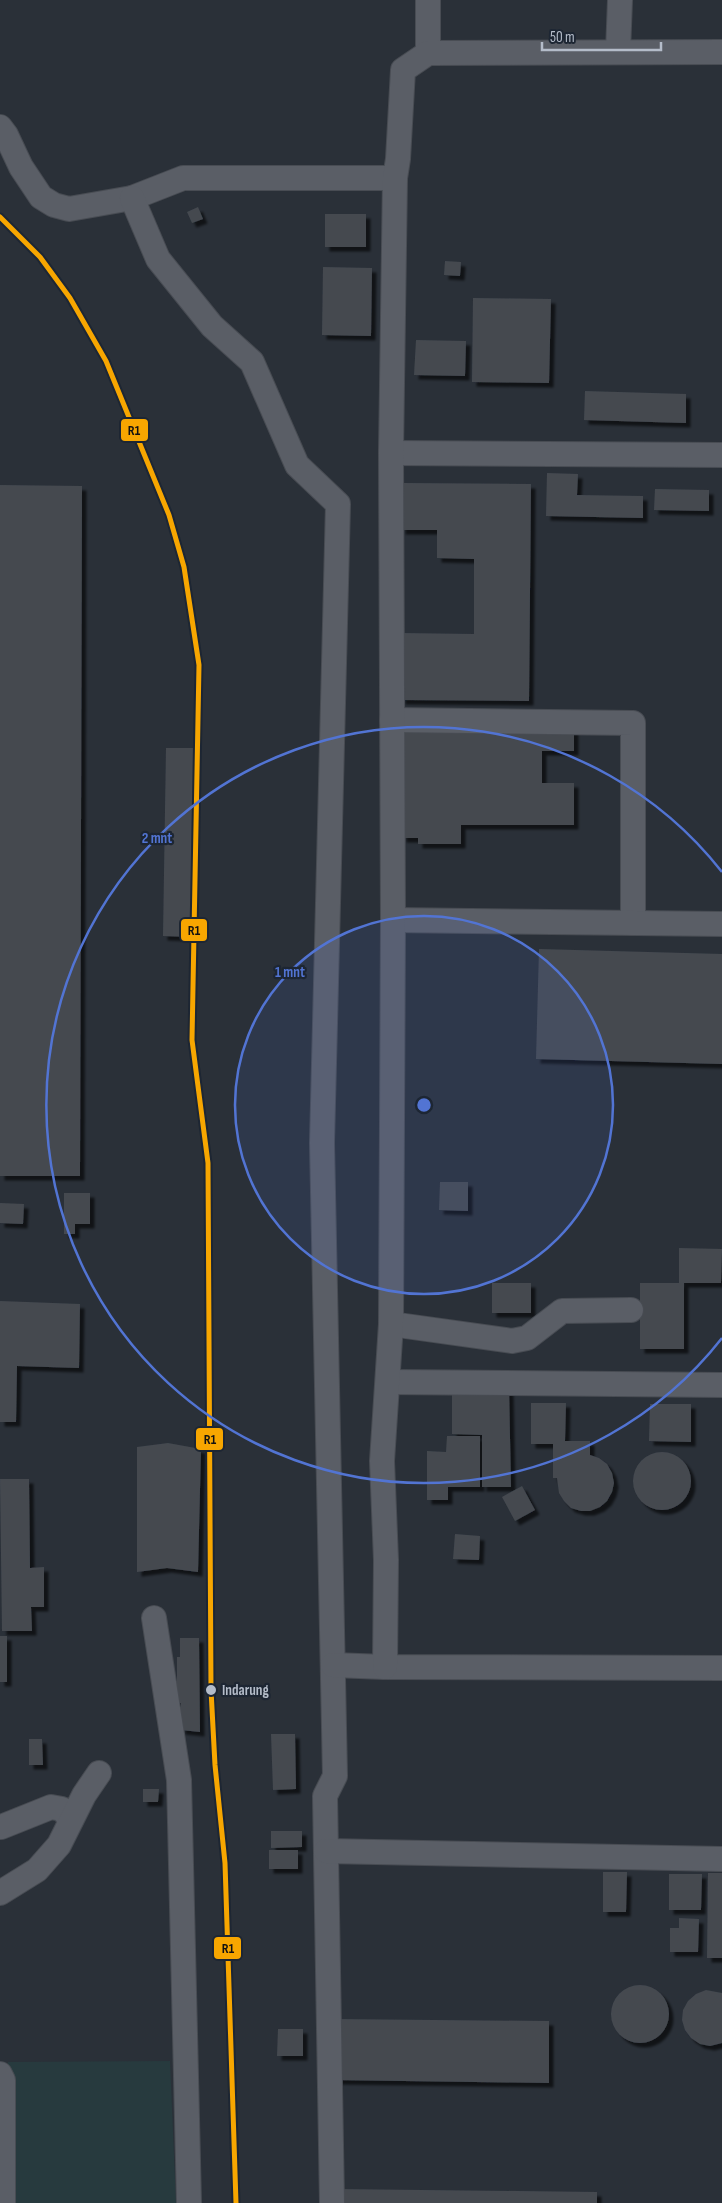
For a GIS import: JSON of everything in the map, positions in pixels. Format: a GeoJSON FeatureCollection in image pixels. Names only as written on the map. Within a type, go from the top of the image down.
{"type":"FeatureCollection","features":[{"type":"Feature","properties":{"kind":"street"},"geometry":{"type":"LineString","coordinates":[[428,0],[428,52]]}},
{"type":"Feature","properties":{"kind":"street"},"geometry":{"type":"LineString","coordinates":[[618,52],[620,0]]}},
{"type":"Feature","properties":{"kind":"street"},"geometry":{"type":"LineString","coordinates":[[385,1668],[386,1560],[382,1461],[390,1324],[393,920],[391,453],[395,178],[398,159],[403,70],[428,52],[722,52]]}},
{"type":"Feature","properties":{"kind":"street"},"geometry":{"type":"LineString","coordinates":[[0,127],[6,135],[21,167],[41,197],[54,205],[69,209],[132,198],[182,178],[395,178]]}},
{"type":"Feature","properties":{"kind":"street"},"geometry":{"type":"LineString","coordinates":[[132,198],[158,259],[212,326],[252,362],[297,465],[338,504],[322,1143],[335,1776],[326,1796],[332,2203]]}},
{"type":"Feature","properties":{"kind":"street"},"geometry":{"type":"LineString","coordinates":[[391,453],[722,455]]}},
{"type":"Feature","properties":{"kind":"street"},"geometry":{"type":"LineString","coordinates":[[392,720],[632,723],[633,923]]}},
{"type":"Feature","properties":{"kind":"street"},"geometry":{"type":"LineString","coordinates":[[393,920],[722,924]]}},
{"type":"Feature","properties":{"kind":"street"},"geometry":{"type":"LineString","coordinates":[[390,1324],[512,1341],[527,1338],[562,1311],[631,1310]]}},
{"type":"Feature","properties":{"kind":"street"},"geometry":{"type":"LineString","coordinates":[[388,1382],[722,1385]]}},
{"type":"Feature","properties":{"kind":"street"},"geometry":{"type":"LineString","coordinates":[[154,1618],[179,1780],[189,2203]]}},
{"type":"Feature","properties":{"kind":"street"},"geometry":{"type":"LineString","coordinates":[[333,1665],[385,1668],[722,1668]]}},
{"type":"Feature","properties":{"kind":"street"},"geometry":{"type":"LineString","coordinates":[[0,1893],[37,1870],[58,1845],[84,1795],[98,1773]]}},
{"type":"Feature","properties":{"kind":"street"},"geometry":{"type":"LineString","coordinates":[[1,1827],[51,1807],[62,1809],[71,1820]]}},
{"type":"Feature","properties":{"kind":"street"},"geometry":{"type":"LineString","coordinates":[[326,1851],[722,1859]]}},
{"type":"Feature","properties":{"kind":"street"},"geometry":{"type":"LineString","coordinates":[[0,2074],[3,2080],[3,2203]]}},
{"type":"Feature","properties":{"kind":"green space"},"geometry":{"type":"Polygon","coordinates":[[[170,2061],[176,2203],[7,2203],[8,2062],[170,2061]]]}},
{"type":"Feature","properties":{"kind":"building"},"geometry":{"type":"Polygon","coordinates":[[[198,207],[203,219],[192,223],[187,212],[198,207]]]}},
{"type":"Feature","properties":{"kind":"building"},"geometry":{"type":"Polygon","coordinates":[[[325,214],[366,214],[366,247],[325,247],[325,214]]]}},
{"type":"Feature","properties":{"kind":"building"},"geometry":{"type":"Polygon","coordinates":[[[445,261],[461,262],[460,276],[444,275],[445,261]]]}},
{"type":"Feature","properties":{"kind":"building"},"geometry":{"type":"Polygon","coordinates":[[[323,267],[372,268],[371,336],[322,335],[323,267]]]}},
{"type":"Feature","properties":{"kind":"building"},"geometry":{"type":"Polygon","coordinates":[[[473,298],[551,299],[549,383],[472,382],[473,298]]]}},
{"type":"Feature","properties":{"kind":"building"},"geometry":{"type":"Polygon","coordinates":[[[416,340],[466,341],[465,376],[414,375],[416,340]]]}},
{"type":"Feature","properties":{"kind":"building"},"geometry":{"type":"Polygon","coordinates":[[[585,391],[686,394],[686,423],[584,420],[585,391]]]}},
{"type":"Feature","properties":{"kind":"building"},"geometry":{"type":"Polygon","coordinates":[[[547,473],[578,474],[577,495],[643,496],[643,518],[546,516],[547,473]]]}},
{"type":"Feature","properties":{"kind":"building"},"geometry":{"type":"Polygon","coordinates":[[[402,483],[531,484],[529,701],[401,700],[401,633],[474,634],[474,559],[437,558],[437,530],[401,530],[402,483]]]}},
{"type":"Feature","properties":{"kind":"building"},"geometry":{"type":"Polygon","coordinates":[[[0,485],[82,486],[80,1176],[0,1176],[0,485]]]}},
{"type":"Feature","properties":{"kind":"building"},"geometry":{"type":"Polygon","coordinates":[[[655,489],[709,490],[709,511],[654,510],[655,489]]]}},
{"type":"Feature","properties":{"kind":"building"},"geometry":{"type":"Polygon","coordinates":[[[402,725],[574,725],[574,751],[542,751],[542,783],[574,783],[574,825],[461,825],[461,844],[418,844],[418,838],[402,838],[402,725]]]}},
{"type":"Feature","properties":{"kind":"building"},"geometry":{"type":"Polygon","coordinates":[[[166,748],[194,748],[192,937],[163,936],[166,748]]]}},
{"type":"Feature","properties":{"kind":"building"},"geometry":{"type":"Polygon","coordinates":[[[539,949],[722,954],[722,1064],[536,1059],[539,949]]]}},
{"type":"Feature","properties":{"kind":"building"},"geometry":{"type":"Polygon","coordinates":[[[440,1182],[468,1182],[468,1211],[439,1210],[440,1182]]]}},
{"type":"Feature","properties":{"kind":"building"},"geometry":{"type":"Polygon","coordinates":[[[64,1193],[90,1193],[90,1224],[75,1224],[75,1234],[64,1234],[64,1193]]]}},
{"type":"Feature","properties":{"kind":"building"},"geometry":{"type":"Polygon","coordinates":[[[0,1203],[24,1204],[23,1224],[0,1223],[0,1203]]]}},
{"type":"Feature","properties":{"kind":"building"},"geometry":{"type":"Polygon","coordinates":[[[679,1248],[722,1249],[721,1283],[684,1283],[684,1349],[640,1349],[640,1283],[679,1283],[679,1248]]]}},
{"type":"Feature","properties":{"kind":"building"},"geometry":{"type":"Polygon","coordinates":[[[492,1283],[531,1283],[531,1313],[492,1313],[492,1283]]]}},
{"type":"Feature","properties":{"kind":"building"},"geometry":{"type":"Polygon","coordinates":[[[0,1301],[80,1304],[79,1368],[17,1366],[16,1422],[0,1422],[0,1301]]]}},
{"type":"Feature","properties":{"kind":"building"},"geometry":{"type":"Polygon","coordinates":[[[452,1386],[509,1387],[511,1487],[482,1487],[482,1435],[452,1434],[452,1386]]]}},
{"type":"Feature","properties":{"kind":"building"},"geometry":{"type":"Polygon","coordinates":[[[531,1403],[566,1403],[565,1441],[590,1441],[590,1455],[599,1458],[607,1464],[612,1473],[614,1483],[607,1501],[600,1507],[590,1511],[581,1511],[571,1508],[564,1501],[559,1493],[557,1478],[553,1478],[553,1444],[531,1444],[531,1403]]]}},
{"type":"Feature","properties":{"kind":"building"},"geometry":{"type":"Polygon","coordinates":[[[650,1404],[691,1404],[691,1442],[649,1441],[650,1404]]]}},
{"type":"Feature","properties":{"kind":"building"},"geometry":{"type":"Polygon","coordinates":[[[447,1436],[480,1436],[480,1487],[448,1487],[448,1500],[427,1500],[427,1451],[446,1452],[447,1436]]]}},
{"type":"Feature","properties":{"kind":"building"},"geometry":{"type":"Polygon","coordinates":[[[168,1443],[201,1449],[198,1572],[167,1568],[137,1572],[137,1447],[168,1443]]]}},
{"type":"Feature","properties":{"kind":"building"},"geometry":{"type":"Polygon","coordinates":[[[662,1452],[678,1457],[686,1465],[691,1481],[686,1497],[678,1505],[662,1510],[646,1505],[638,1497],[633,1481],[638,1465],[646,1457],[662,1452]]]}},
{"type":"Feature","properties":{"kind":"building"},"geometry":{"type":"Polygon","coordinates":[[[0,1479],[29,1479],[30,1568],[44,1567],[44,1607],[31,1607],[32,1631],[2,1631],[0,1479]]]}},
{"type":"Feature","properties":{"kind":"building"},"geometry":{"type":"Polygon","coordinates":[[[522,1486],[535,1510],[515,1521],[502,1497],[522,1486]]]}},
{"type":"Feature","properties":{"kind":"building"},"geometry":{"type":"Polygon","coordinates":[[[455,1534],[480,1536],[479,1560],[453,1559],[455,1534]]]}},
{"type":"Feature","properties":{"kind":"building"},"geometry":{"type":"Polygon","coordinates":[[[0,1636],[7,1636],[7,1682],[0,1682],[0,1636]]]}},
{"type":"Feature","properties":{"kind":"building"},"geometry":{"type":"Polygon","coordinates":[[[180,1638],[199,1638],[200,1732],[181,1730],[181,1703],[177,1703],[172,1681],[177,1681],[177,1657],[180,1657],[180,1638]]]}},
{"type":"Feature","properties":{"kind":"building"},"geometry":{"type":"Polygon","coordinates":[[[271,1734],[295,1734],[296,1789],[273,1790],[271,1734]]]}},
{"type":"Feature","properties":{"kind":"building"},"geometry":{"type":"Polygon","coordinates":[[[29,1739],[42,1739],[43,1765],[29,1765],[29,1739]]]}},
{"type":"Feature","properties":{"kind":"building"},"geometry":{"type":"Polygon","coordinates":[[[143,1789],[159,1789],[158,1802],[143,1802],[143,1789]]]}},
{"type":"Feature","properties":{"kind":"building"},"geometry":{"type":"Polygon","coordinates":[[[271,1831],[302,1831],[302,1847],[271,1848],[271,1831]]]}},
{"type":"Feature","properties":{"kind":"building"},"geometry":{"type":"Polygon","coordinates":[[[269,1850],[298,1850],[298,1869],[269,1869],[269,1850]]]}},
{"type":"Feature","properties":{"kind":"building"},"geometry":{"type":"Polygon","coordinates":[[[603,1872],[627,1872],[626,1912],[603,1912],[603,1872]]]}},
{"type":"Feature","properties":{"kind":"building"},"geometry":{"type":"Polygon","coordinates":[[[708,1873],[722,1873],[722,1958],[707,1958],[708,1873]]]}},
{"type":"Feature","properties":{"kind":"building"},"geometry":{"type":"Polygon","coordinates":[[[669,1874],[702,1874],[701,1910],[669,1910],[669,1874]]]}},
{"type":"Feature","properties":{"kind":"building"},"geometry":{"type":"Polygon","coordinates":[[[679,1918],[699,1919],[698,1952],[670,1952],[670,1928],[679,1928],[679,1918]]]}},
{"type":"Feature","properties":{"kind":"building"},"geometry":{"type":"Polygon","coordinates":[[[640,1985],[651,1987],[664,1998],[669,2014],[667,2025],[656,2038],[640,2043],[629,2041],[616,2030],[611,2014],[613,2003],[624,1990],[640,1985]]]}},
{"type":"Feature","properties":{"kind":"building"},"geometry":{"type":"Polygon","coordinates":[[[706,1990],[722,1993],[722,2043],[710,2046],[700,2044],[691,2038],[685,2030],[682,2020],[683,2010],[688,2001],[696,1994],[706,1990]]]}},
{"type":"Feature","properties":{"kind":"building"},"geometry":{"type":"Polygon","coordinates":[[[333,2019],[549,2021],[549,2083],[332,2080],[333,2019]]]}},
{"type":"Feature","properties":{"kind":"building"},"geometry":{"type":"Polygon","coordinates":[[[278,2029],[303,2029],[303,2056],[277,2056],[278,2029]]]}},
{"type":"Feature","properties":{"kind":"building"},"geometry":{"type":"Polygon","coordinates":[[[336,2189],[597,2192],[597,2203],[336,2203],[336,2189]]]}},
{"type":"Feature","properties":{"kind":"transit line","name":"R1"},"geometry":{"type":"LineString","coordinates":[[0,217],[40,257],[70,298],[106,361],[169,515],[184,567],[199,665],[192,1040],[208,1163],[211,1690],[215,1765],[225,1863],[236,2203]]}},
{"type":"Feature","properties":{"kind":"place","name":"Indarung"},"geometry":{"type":"Point","coordinates":[211,1690]}}]}
